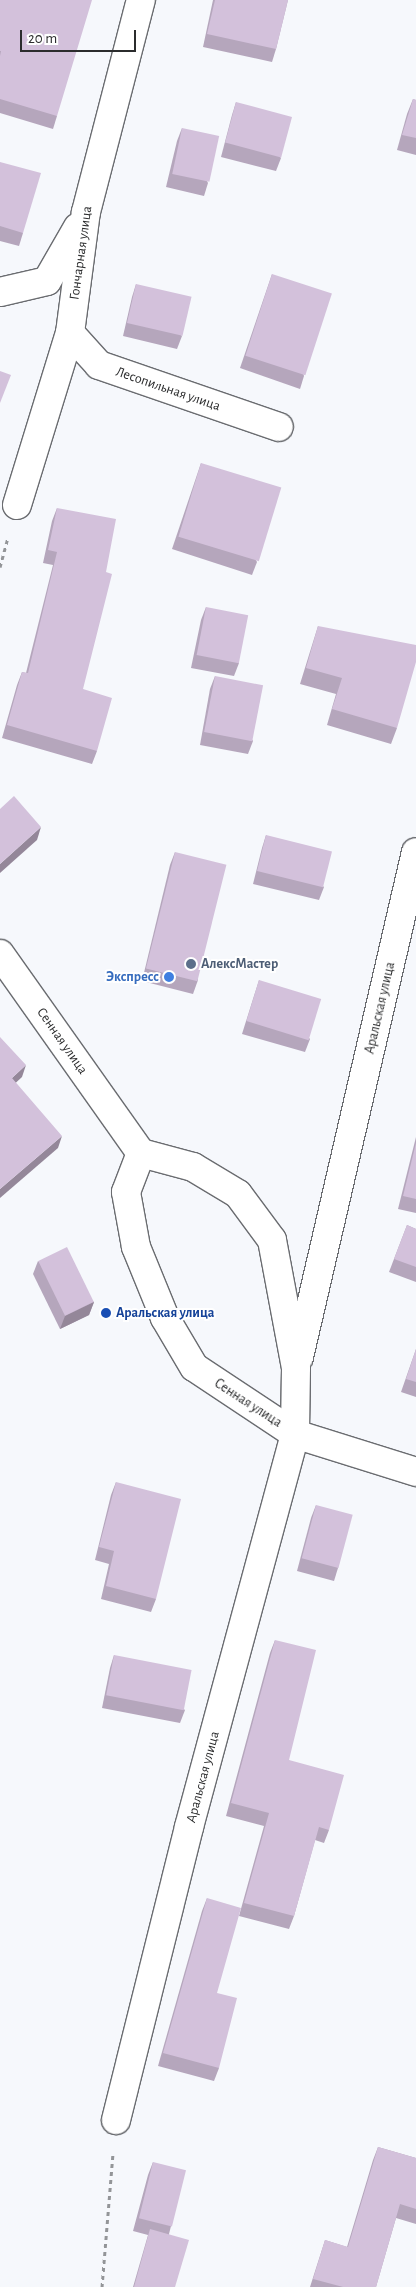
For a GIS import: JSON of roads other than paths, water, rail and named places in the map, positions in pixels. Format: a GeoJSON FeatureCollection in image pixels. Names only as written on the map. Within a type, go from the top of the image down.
{"type":"FeatureCollection","features":[{"type":"Feature","properties":{"kind":"street","name":"Гончарная улица"},"geometry":{"type":"LineString","coordinates":[[17,505],[70,333],[86,212],[141,0]]}},
{"type":"Feature","properties":{"kind":"street"},"geometry":{"type":"LineString","coordinates":[[0,292],[48,281],[86,212]]}},
{"type":"Feature","properties":{"kind":"street","name":"Лесопильная улица"},"geometry":{"type":"LineString","coordinates":[[70,333],[99,365],[279,427]]}},
{"type":"Feature","properties":{"kind":"street","name":"Аральская улица"},"geometry":{"type":"LineString","coordinates":[[296,1368],[416,852]]}},
{"type":"Feature","properties":{"kind":"street","name":"Сенная улица"},"geometry":{"type":"LineString","coordinates":[[0,954],[141,1153],[193,1167],[238,1194],[272,1240],[296,1368],[295,1434]]}},
{"type":"Feature","properties":{"kind":"street","name":"Сенная улица"},"geometry":{"type":"LineString","coordinates":[[141,1153],[126,1192],[136,1247],[165,1318],[194,1367],[295,1434]]}},
{"type":"Feature","properties":{"kind":"street"},"geometry":{"type":"LineString","coordinates":[[295,1434],[416,1472]]}},
{"type":"Feature","properties":{"kind":"street","name":"Аральская улица"},"geometry":{"type":"LineString","coordinates":[[116,2120],[189,1827],[295,1434]]}},
{"type":"Feature","properties":{"kind":"place","name":"АлексМастер"},"geometry":{"type":"Point","coordinates":[191,964]}},
{"type":"Feature","properties":{"kind":"place","name":"Экспресс"},"geometry":{"type":"Point","coordinates":[169,977]}},
{"type":"Feature","properties":{"kind":"place","name":"Аральская улица"},"geometry":{"type":"Point","coordinates":[106,1313]}}]}
